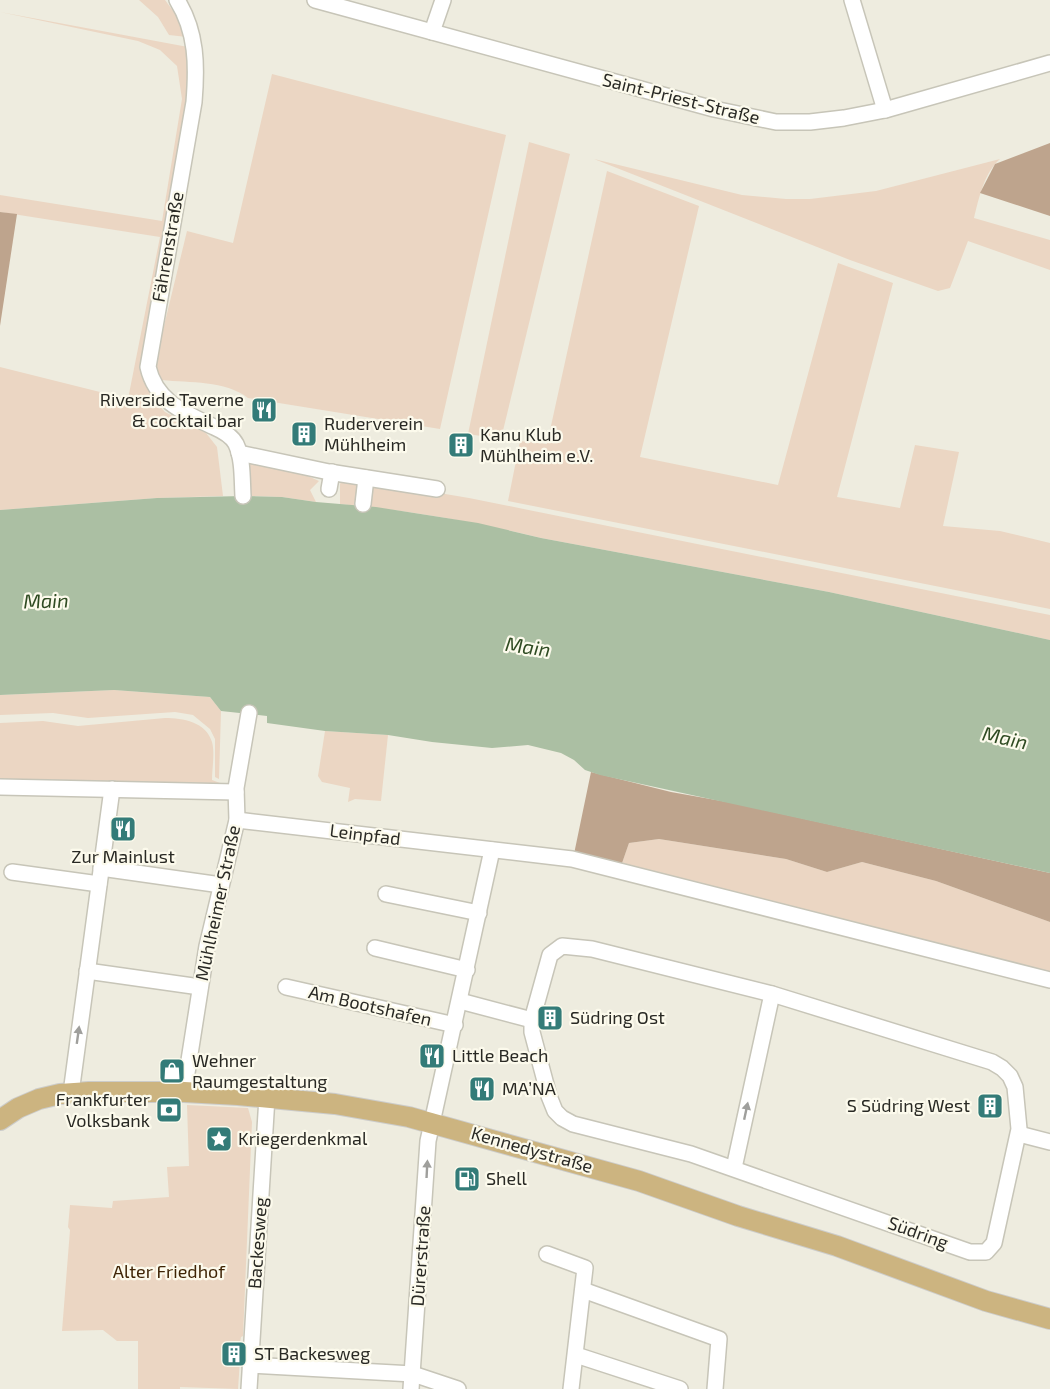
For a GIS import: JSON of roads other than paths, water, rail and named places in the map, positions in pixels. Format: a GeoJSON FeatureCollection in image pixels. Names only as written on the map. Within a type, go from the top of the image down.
{"type":"FeatureCollection","features":[{"type":"Feature","properties":{"kind":"main road","name":"Kennedystraße"},"geometry":{"type":"LineString","coordinates":[[2,1117],[39,1099],[71,1093],[184,1092],[335,1104],[432,1122],[639,1180],[712,1207],[837,1246],[986,1301],[1050,1319]]}},
{"type":"Feature","properties":{"kind":"street","name":"Fährenstraße"},"geometry":{"type":"LineString","coordinates":[[177,0],[187,19],[194,44],[196,70],[194,102],[148,367],[154,386],[168,402],[182,412],[228,435],[236,444],[239,453]]}},
{"type":"Feature","properties":{"kind":"street","name":"Saint-Priest-Straße"},"geometry":{"type":"LineString","coordinates":[[315,0],[760,120],[810,122],[851,117],[885,110],[1050,63]]}},
{"type":"Feature","properties":{"kind":"street"},"geometry":{"type":"LineString","coordinates":[[432,32],[443,0]]}},
{"type":"Feature","properties":{"kind":"street"},"geometry":{"type":"LineString","coordinates":[[852,0],[885,110]]}},
{"type":"Feature","properties":{"kind":"street"},"geometry":{"type":"LineString","coordinates":[[243,496],[239,453],[332,472],[437,489]]}},
{"type":"Feature","properties":{"kind":"street"},"geometry":{"type":"LineString","coordinates":[[329,489],[332,472]]}},
{"type":"Feature","properties":{"kind":"street"},"geometry":{"type":"LineString","coordinates":[[363,504],[366,478]]}},
{"type":"Feature","properties":{"kind":"street","name":"Mühlheimer Straße"},"geometry":{"type":"LineString","coordinates":[[184,1092],[200,987],[237,820],[236,792],[249,713]]}},
{"type":"Feature","properties":{"kind":"street"},"geometry":{"type":"LineString","coordinates":[[0,787],[236,792]]}},
{"type":"Feature","properties":{"kind":"street"},"geometry":{"type":"LineString","coordinates":[[71,1093],[112,789]]}},
{"type":"Feature","properties":{"kind":"street","name":"Leinpfad"},"geometry":{"type":"LineString","coordinates":[[237,820],[582,861],[1050,980]]}},
{"type":"Feature","properties":{"kind":"street","name":"Am Bootshafen"},"geometry":{"type":"LineString","coordinates":[[432,1122],[492,850]]}},
{"type":"Feature","properties":{"kind":"street"},"geometry":{"type":"LineString","coordinates":[[101,868],[221,885]]}},
{"type":"Feature","properties":{"kind":"street"},"geometry":{"type":"LineString","coordinates":[[12,872],[99,884]]}},
{"type":"Feature","properties":{"kind":"street"},"geometry":{"type":"LineString","coordinates":[[386,894],[479,913]]}},
{"type":"Feature","properties":{"kind":"street","name":"Südring"},"geometry":{"type":"LineString","coordinates":[[562,946],[592,949],[772,994],[992,1062],[1010,1076],[1015,1087],[1019,1134],[994,1243],[986,1252],[970,1252],[691,1154],[573,1124],[555,1111],[532,1032],[532,1020],[550,955],[562,946]]}},
{"type":"Feature","properties":{"kind":"street"},"geometry":{"type":"LineString","coordinates":[[375,948],[466,970]]}},
{"type":"Feature","properties":{"kind":"street"},"geometry":{"type":"LineString","coordinates":[[87,971],[200,987]]}},
{"type":"Feature","properties":{"kind":"street","name":"Am Bootshafen"},"geometry":{"type":"LineString","coordinates":[[286,987],[455,1025]]}},
{"type":"Feature","properties":{"kind":"street"},"geometry":{"type":"LineString","coordinates":[[734,1168],[772,994]]}},
{"type":"Feature","properties":{"kind":"street"},"geometry":{"type":"LineString","coordinates":[[460,1002],[532,1020]]}},
{"type":"Feature","properties":{"kind":"street","name":"Backesweg"},"geometry":{"type":"LineString","coordinates":[[249,1389],[267,1097]]}},
{"type":"Feature","properties":{"kind":"street","name":"Dürerstraße"},"geometry":{"type":"LineString","coordinates":[[412,1381],[428,1141],[432,1122]]}},
{"type":"Feature","properties":{"kind":"street"},"geometry":{"type":"LineString","coordinates":[[1019,1134],[1050,1142]]}},
{"type":"Feature","properties":{"kind":"street"},"geometry":{"type":"LineString","coordinates":[[547,1254],[585,1269],[571,1389]]}},
{"type":"Feature","properties":{"kind":"street"},"geometry":{"type":"LineString","coordinates":[[583,1290],[719,1339],[715,1389]]}},
{"type":"Feature","properties":{"kind":"street"},"geometry":{"type":"LineString","coordinates":[[576,1354],[680,1389]]}},
{"type":"Feature","properties":{"kind":"street"},"geometry":{"type":"LineString","coordinates":[[250,1365],[412,1381],[458,1389]]}},
{"type":"Feature","properties":{"kind":"water","name":"Main"},"geometry":{"type":"Polygon","coordinates":[[[282,497],[376,507],[478,523],[541,538],[829,592],[1050,640],[1050,873],[600,775],[585,770],[574,760],[561,753],[528,745],[492,748],[267,723],[267,716],[221,711],[210,697],[114,690],[0,695],[0,510],[157,498],[282,497]]]}},
{"type":"Feature","properties":{"kind":"place","name":"Riverside Taverne & cocktail bar"},"geometry":{"type":"Point","coordinates":[264,410]}},
{"type":"Feature","properties":{"kind":"place","name":"Ruderverein Mühlheim"},"geometry":{"type":"Point","coordinates":[304,434]}},
{"type":"Feature","properties":{"kind":"place","name":"Kanu Klub Mühlheim e.V."},"geometry":{"type":"Point","coordinates":[461,445]}},
{"type":"Feature","properties":{"kind":"place","name":"Zur Mainlust"},"geometry":{"type":"Point","coordinates":[123,829]}},
{"type":"Feature","properties":{"kind":"place","name":"Südring Ost"},"geometry":{"type":"Point","coordinates":[550,1018]}},
{"type":"Feature","properties":{"kind":"place","name":"Little Beach"},"geometry":{"type":"Point","coordinates":[432,1056]}},
{"type":"Feature","properties":{"kind":"place","name":"Wehner Raumgestaltung"},"geometry":{"type":"Point","coordinates":[172,1071]}},
{"type":"Feature","properties":{"kind":"place","name":"MA’NA"},"geometry":{"type":"Point","coordinates":[482,1089]}},
{"type":"Feature","properties":{"kind":"place","name":"S Südring West"},"geometry":{"type":"Point","coordinates":[990,1106]}},
{"type":"Feature","properties":{"kind":"place","name":"Frankfurter Volksbank"},"geometry":{"type":"Point","coordinates":[169,1110]}},
{"type":"Feature","properties":{"kind":"place","name":"Kriegerdenkmal"},"geometry":{"type":"Point","coordinates":[219,1139]}},
{"type":"Feature","properties":{"kind":"place","name":"Shell"},"geometry":{"type":"Point","coordinates":[467,1179]}},
{"type":"Feature","properties":{"kind":"place","name":"ST Backesweg"},"geometry":{"type":"Point","coordinates":[234,1354]}},
{"type":"Feature","properties":{"kind":"park label","name":"Alter Friedhof"},"geometry":{"type":"Point","coordinates":[169,1272]}}]}
